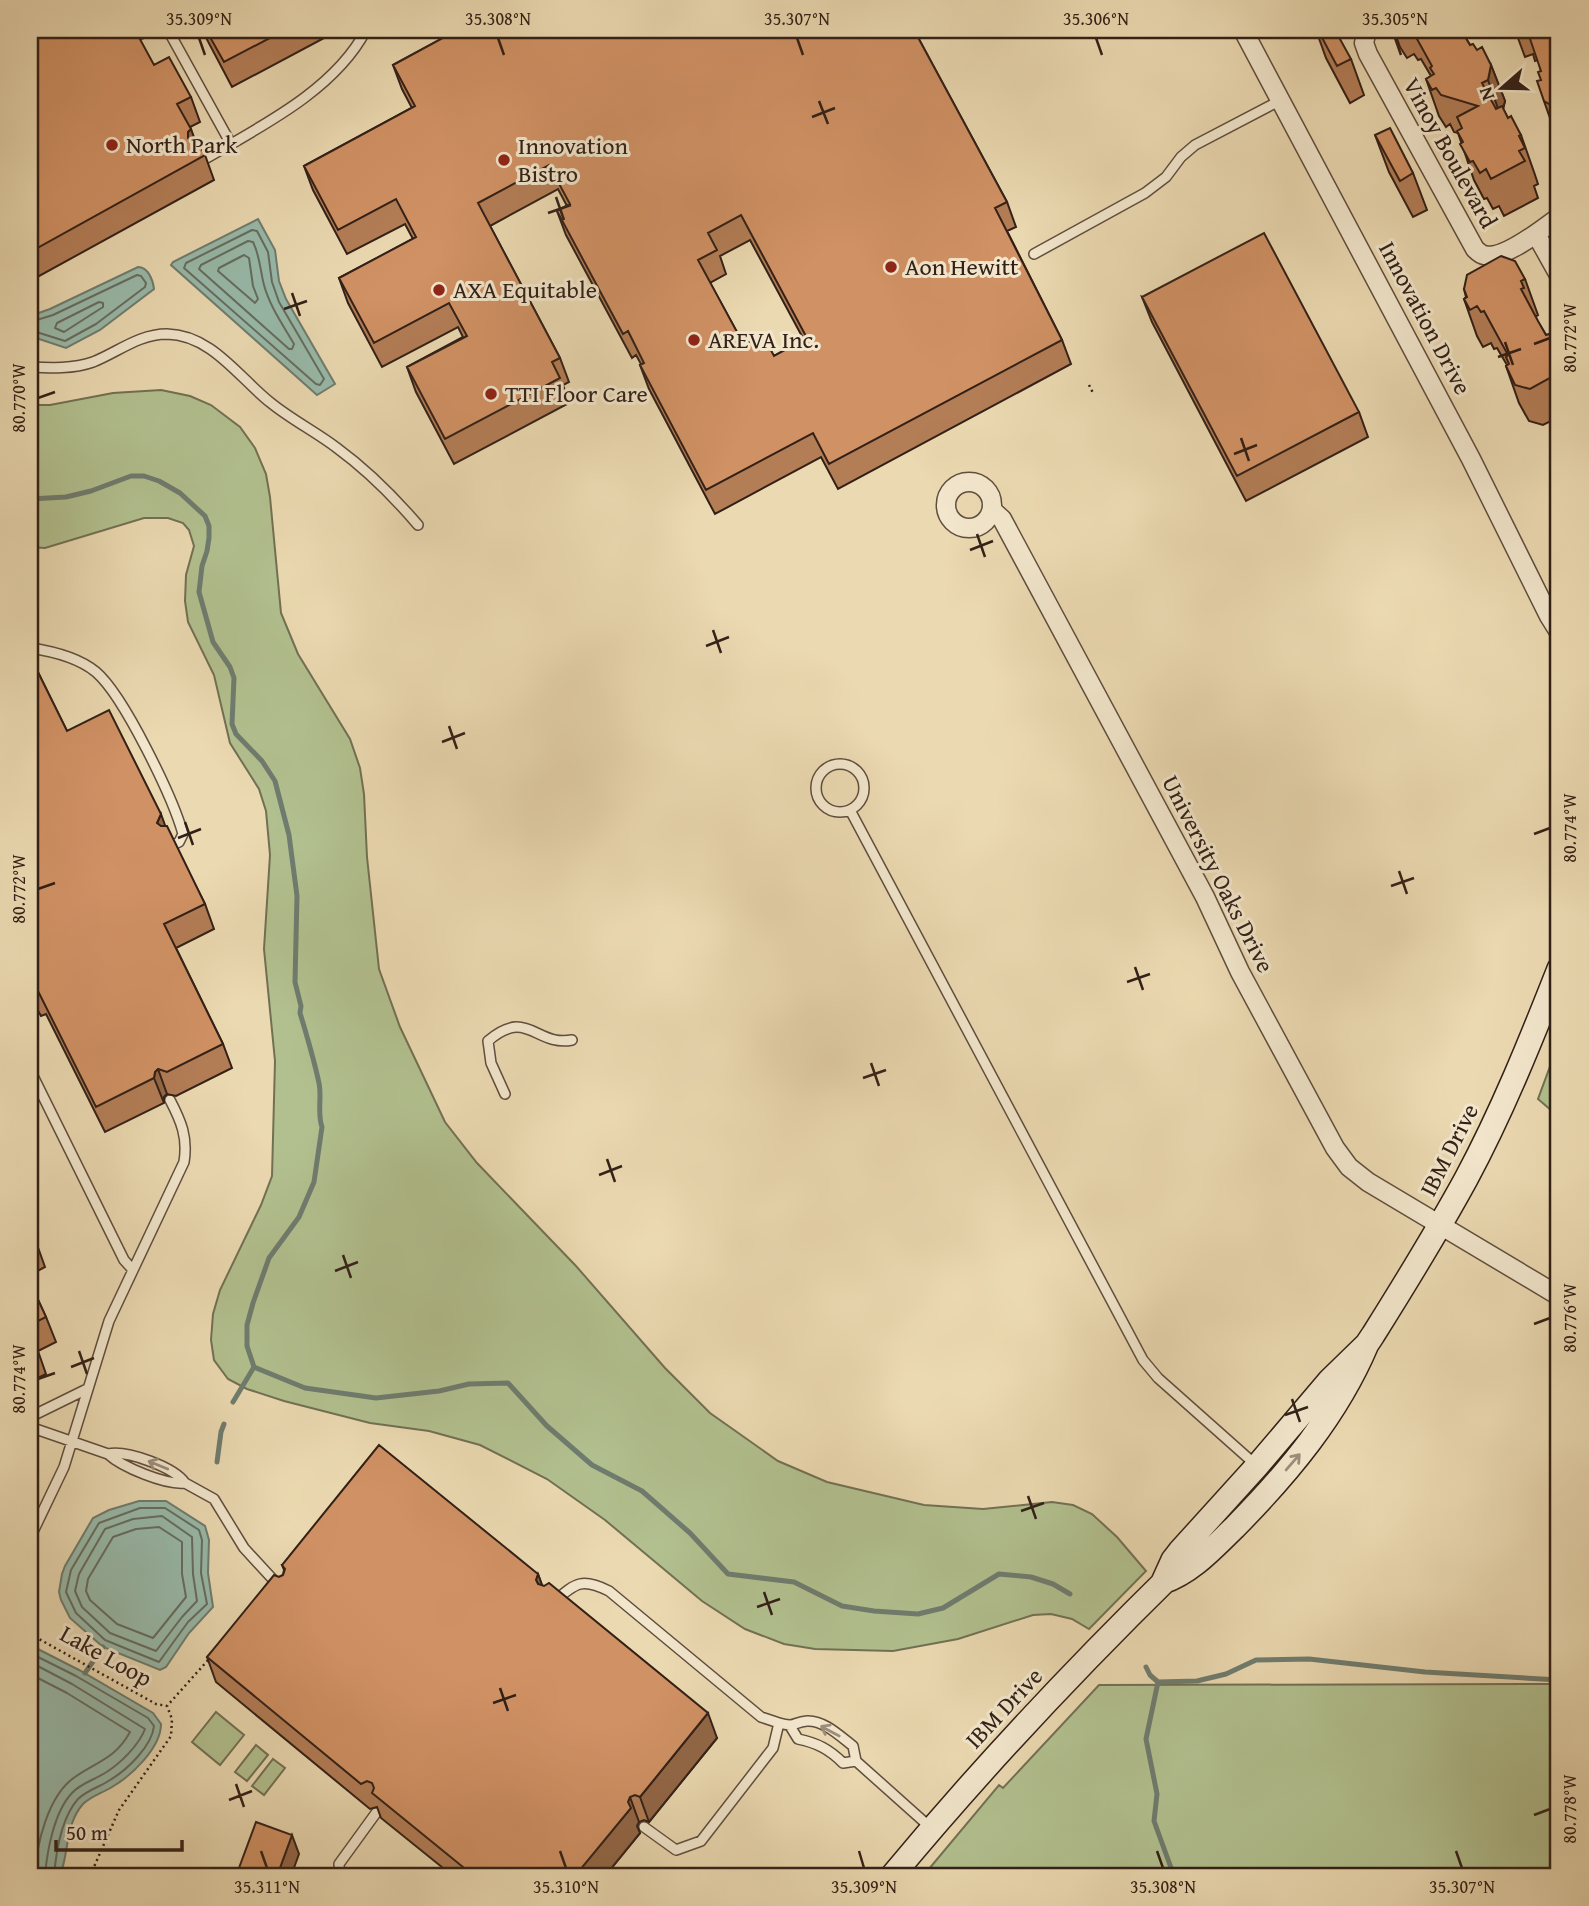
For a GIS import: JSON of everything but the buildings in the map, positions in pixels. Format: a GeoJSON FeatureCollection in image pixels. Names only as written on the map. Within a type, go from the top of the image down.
{"type":"FeatureCollection","features":[{"type":"Feature","properties":{"kind":"street","name":"Innovation Drive"},"geometry":{"type":"LineString","coordinates":[[1243,30],[1471,459],[1559,632]]}},
{"type":"Feature","properties":{"kind":"street","name":"Vinoy Boulevard"},"geometry":{"type":"LineString","coordinates":[[1367,30],[1364,43],[1367,54],[1471,245],[1484,256],[1497,255],[1536,234],[1559,217]]}},
{"type":"Feature","properties":{"kind":"street"},"geometry":{"type":"LineString","coordinates":[[1536,234],[1559,275]]}},
{"type":"Feature","properties":{"kind":"street","name":"University Oaks Drive"},"geometry":{"type":"LineString","coordinates":[[992,510],[1002,519],[1102,703],[1211,909],[1240,972],[1335,1148],[1349,1167],[1367,1182],[1559,1296]]}},
{"type":"Feature","properties":{"kind":"street","name":"IBM Drive"},"geometry":{"type":"LineString","coordinates":[[1163,1582],[1175,1578],[1210,1552],[1246,1515],[1300,1454],[1342,1394],[1367,1345],[1424,1254],[1500,1110],[1559,969]]}},
{"type":"Feature","properties":{"kind":"street","name":"IBM Drive"},"geometry":{"type":"LineString","coordinates":[[892,1876],[1011,1738],[1163,1582],[1180,1551],[1258,1466],[1330,1380],[1367,1345]]}},
{"type":"Feature","properties":{"kind":"lane"},"geometry":{"type":"LineString","coordinates":[[135,37],[149,30]]}},
{"type":"Feature","properties":{"kind":"lane"},"geometry":{"type":"LineString","coordinates":[[168,30],[231,144]]}},
{"type":"Feature","properties":{"kind":"lane"},"geometry":{"type":"LineString","coordinates":[[203,160],[265,124],[335,72],[357,47],[366,30]]}},
{"type":"Feature","properties":{"kind":"lane"},"geometry":{"type":"LineString","coordinates":[[1034,254],[1144,193],[1166,177],[1195,145],[1281,100]]}},
{"type":"Feature","properties":{"kind":"lane"},"geometry":{"type":"LineString","coordinates":[[30,367],[78,366],[152,336],[174,335],[192,339],[218,355],[270,403],[340,450],[380,485],[418,525]]}},
{"type":"Feature","properties":{"kind":"lane"},"geometry":{"type":"LineString","coordinates":[[30,648],[82,663],[104,681],[137,734],[169,796],[183,834],[179,842],[173,845]]}},
{"type":"Feature","properties":{"kind":"lane"},"geometry":{"type":"LineString","coordinates":[[834,765],[850,766],[862,777],[864,792],[861,801],[850,810],[835,812],[828,809],[818,797],[816,789],[820,774],[834,765]]}},
{"type":"Feature","properties":{"kind":"lane"},"geometry":{"type":"LineString","coordinates":[[850,810],[1143,1360],[1158,1378],[1258,1466]]}},
{"type":"Feature","properties":{"kind":"lane"},"geometry":{"type":"LineString","coordinates":[[505,1094],[488,1053],[488,1041],[491,1038],[520,1026],[532,1029],[551,1041],[572,1040]]}},
{"type":"Feature","properties":{"kind":"lane"},"geometry":{"type":"LineString","coordinates":[[30,1070],[124,1260],[133,1270]]}},
{"type":"Feature","properties":{"kind":"lane"},"geometry":{"type":"LineString","coordinates":[[30,1538],[64,1467],[104,1335],[184,1162],[184,1130],[170,1100]]}},
{"type":"Feature","properties":{"kind":"lane"},"geometry":{"type":"LineString","coordinates":[[30,1417],[87,1389]]}},
{"type":"Feature","properties":{"kind":"lane"},"geometry":{"type":"LineString","coordinates":[[30,1427],[108,1454],[120,1463],[171,1483],[185,1483],[214,1499],[244,1548],[287,1595]]}},
{"type":"Feature","properties":{"kind":"lane"},"geometry":{"type":"LineString","coordinates":[[552,1604],[573,1585],[592,1583],[609,1591],[761,1717],[790,1726],[809,1721],[833,1730],[853,1746],[856,1761],[932,1828]]}},
{"type":"Feature","properties":{"kind":"lane"},"geometry":{"type":"LineString","coordinates":[[644,1827],[676,1850],[701,1841],[773,1748],[779,1723]]}},
{"type":"Feature","properties":{"kind":"lane"},"geometry":{"type":"LineString","coordinates":[[790,1726],[797,1739],[814,1742],[830,1750],[843,1763],[856,1761]]}},
{"type":"Feature","properties":{"kind":"lane"},"geometry":{"type":"LineString","coordinates":[[340,1876],[339,1864],[376,1813]]}},
{"type":"Feature","properties":{"kind":"path"},"geometry":{"type":"LineString","coordinates":[[1089,385],[1093,393]]}},
{"type":"Feature","properties":{"kind":"path","name":"Lake Loop"},"geometry":{"type":"LineString","coordinates":[[30,1634],[156,1704],[167,1706]]}},
{"type":"Feature","properties":{"kind":"path"},"geometry":{"type":"LineString","coordinates":[[90,1876],[119,1810],[171,1736],[172,1719],[167,1706],[213,1653]]}},
{"type":"Feature","properties":{"kind":"green space"},"geometry":{"type":"Polygon","coordinates":[[[161,390],[190,396],[211,405],[240,427],[255,448],[266,474],[281,613],[298,654],[350,739],[360,768],[379,969],[400,1027],[445,1122],[477,1163],[576,1266],[665,1368],[710,1413],[778,1461],[827,1482],[924,1505],[983,1509],[1052,1502],[1073,1505],[1092,1514],[1117,1537],[1146,1571],[1089,1629],[1072,1619],[1051,1614],[1033,1615],[958,1639],[893,1651],[815,1649],[784,1644],[745,1629],[702,1601],[605,1520],[547,1479],[480,1445],[429,1431],[370,1423],[284,1401],[247,1389],[228,1379],[214,1360],[211,1340],[213,1314],[220,1290],[272,1176],[275,1061],[264,949],[270,855],[266,811],[259,789],[230,743],[214,675],[188,622],[185,601],[186,575],[194,546],[189,530],[183,523],[168,518],[144,518],[45,548],[30,547],[30,405],[50,405],[113,393],[161,390]]]}},
{"type":"Feature","properties":{"kind":"green space"},"geometry":{"type":"Polygon","coordinates":[[[1559,1042],[1559,1117],[1538,1099],[1559,1042]]]}},
{"type":"Feature","properties":{"kind":"green space"},"geometry":{"type":"Polygon","coordinates":[[[1559,1684],[1559,1876],[923,1876],[999,1785],[1003,1788],[1099,1685],[1559,1684]]]}},
{"type":"Feature","properties":{"kind":"green space"},"geometry":{"type":"Polygon","coordinates":[[[216,1712],[244,1735],[220,1765],[192,1742],[216,1712]]]}},
{"type":"Feature","properties":{"kind":"green space"},"geometry":{"type":"Polygon","coordinates":[[[256,1745],[268,1755],[247,1781],[235,1772],[256,1745]]]}},
{"type":"Feature","properties":{"kind":"green space"},"geometry":{"type":"Polygon","coordinates":[[[273,1759],[285,1768],[264,1795],[252,1786],[273,1759]]]}},
{"type":"Feature","properties":{"kind":"water"},"geometry":{"type":"Polygon","coordinates":[[[258,219],[275,250],[279,281],[286,299],[335,384],[317,395],[171,265],[258,219]]]}},
{"type":"Feature","properties":{"kind":"water"},"geometry":{"type":"Polygon","coordinates":[[[138,267],[147,272],[154,289],[100,330],[66,348],[30,336],[30,316],[138,267]]]}},
{"type":"Feature","properties":{"kind":"water"},"geometry":{"type":"Polygon","coordinates":[[[139,1501],[166,1501],[205,1526],[209,1540],[208,1573],[213,1607],[189,1633],[166,1667],[160,1670],[103,1647],[70,1618],[59,1592],[65,1566],[93,1518],[139,1501]]]}},
{"type":"Feature","properties":{"kind":"water"},"geometry":{"type":"Polygon","coordinates":[[[30,1645],[153,1713],[161,1724],[151,1752],[136,1769],[120,1782],[86,1801],[77,1812],[70,1830],[60,1876],[33,1876],[30,1871],[30,1645]]]}},
{"type":"Feature","properties":{"kind":"waterway"},"geometry":{"type":"LineString","coordinates":[[30,499],[66,497],[131,476],[144,476],[180,493],[205,516],[209,526],[209,538],[199,592],[213,642],[234,678],[232,724],[236,734],[262,761],[275,781],[289,835],[297,896],[295,982],[301,1006],[300,1013],[319,1083],[322,1127],[314,1182],[299,1217],[269,1258],[253,1303],[247,1325],[247,1346],[254,1367],[305,1388],[376,1398],[439,1391],[469,1384],[508,1383],[547,1426],[592,1465],[642,1491],[690,1533],[728,1574],[794,1582],[842,1606],[918,1614],[943,1608],[999,1574],[1031,1577],[1053,1584],[1070,1594]]}},
{"type":"Feature","properties":{"kind":"waterway"},"geometry":{"type":"LineString","coordinates":[[233,1402],[254,1367]]}},
{"type":"Feature","properties":{"kind":"waterway"},"geometry":{"type":"LineString","coordinates":[[217,1462],[224,1424]]}},
{"type":"Feature","properties":{"kind":"waterway"},"geometry":{"type":"LineString","coordinates":[[85,1673],[103,1647]]}},
{"type":"Feature","properties":{"kind":"waterway"},"geometry":{"type":"LineString","coordinates":[[1146,1667],[1158,1682],[1197,1681],[1226,1674],[1256,1660],[1309,1659],[1425,1672],[1559,1680]]}},
{"type":"Feature","properties":{"kind":"waterway"},"geometry":{"type":"LineString","coordinates":[[1158,1682],[1146,1739],[1157,1794],[1154,1821],[1174,1876]]}},
{"type":"Feature","properties":{"kind":"place","name":"North Park"},"geometry":{"type":"Point","coordinates":[112,145]}},
{"type":"Feature","properties":{"kind":"place","name":"Innovation Bistro"},"geometry":{"type":"Point","coordinates":[504,160]}},
{"type":"Feature","properties":{"kind":"place","name":"Aon Hewitt"},"geometry":{"type":"Point","coordinates":[891,267]}},
{"type":"Feature","properties":{"kind":"place","name":"AXA Equitable"},"geometry":{"type":"Point","coordinates":[439,290]}},
{"type":"Feature","properties":{"kind":"place","name":"AREVA Inc."},"geometry":{"type":"Point","coordinates":[694,340]}},
{"type":"Feature","properties":{"kind":"place","name":"TTI Floor Care"},"geometry":{"type":"Point","coordinates":[491,394]}}]}
